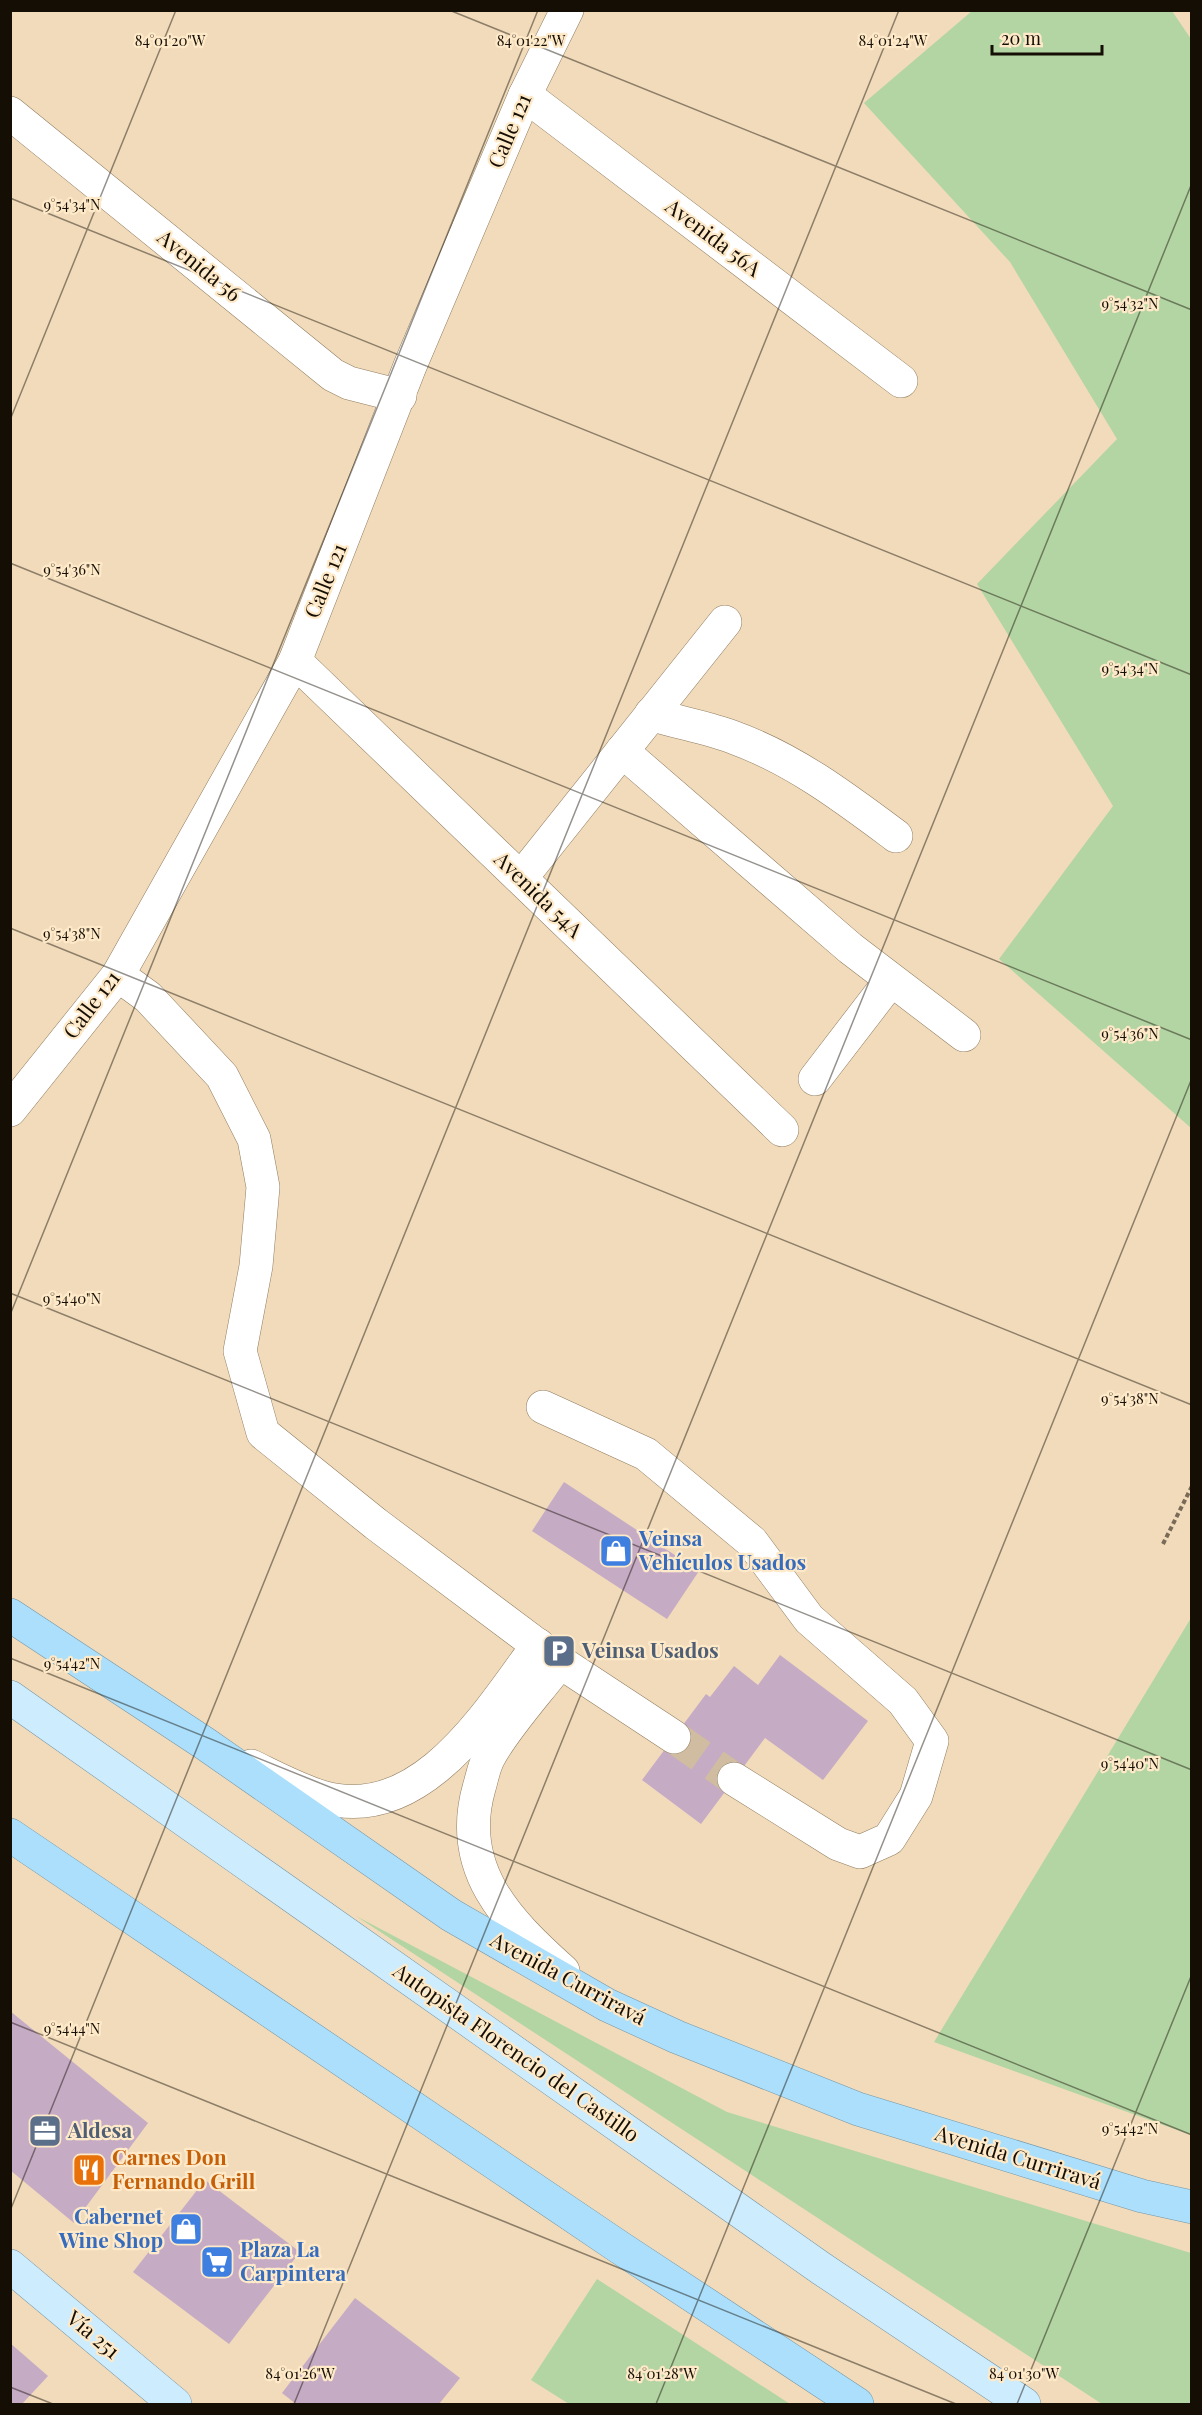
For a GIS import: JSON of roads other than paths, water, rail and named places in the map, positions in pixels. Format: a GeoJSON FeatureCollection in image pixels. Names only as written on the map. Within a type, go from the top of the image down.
{"type":"FeatureCollection","features":[{"type":"Feature","properties":{"kind":"highway","name":"Avenida Curriravá"},"geometry":{"type":"LineString","coordinates":[[10,1615],[204,1743],[451,1915],[607,2005],[677,2037],[858,2109],[1142,2196],[1191,2207]]}},
{"type":"Feature","properties":{"kind":"highway"},"geometry":{"type":"LineString","coordinates":[[10,1835],[589,2227],[857,2404]]}},
{"type":"Feature","properties":{"kind":"main road","name":"Autopista Florencio del Castillo"},"geometry":{"type":"LineString","coordinates":[[10,1697],[822,2269],[1024,2404]]}},
{"type":"Feature","properties":{"kind":"main road","name":"Vía 251"},"geometry":{"type":"LineString","coordinates":[[10,2266],[175,2404]]}},
{"type":"Feature","properties":{"kind":"street","name":"Calle 121"},"geometry":{"type":"LineString","coordinates":[[10,1110],[118,975],[295,661],[410,366],[525,95],[567,10]]}},
{"type":"Feature","properties":{"kind":"street","name":"Avenida 56A"},"geometry":{"type":"LineString","coordinates":[[525,95],[901,381]]}},
{"type":"Feature","properties":{"kind":"street","name":"Avenida 56"},"geometry":{"type":"LineString","coordinates":[[11,115],[333,375],[349,383],[400,396]]}},
{"type":"Feature","properties":{"kind":"street"},"geometry":{"type":"LineString","coordinates":[[521,878],[724,622]]}},
{"type":"Feature","properties":{"kind":"street","name":"Avenida 54A"},"geometry":{"type":"LineString","coordinates":[[295,661],[782,1130]]}},
{"type":"Feature","properties":{"kind":"street"},"geometry":{"type":"LineString","coordinates":[[651,714],[734,737],[791,764],[842,796],[896,836]]}},
{"type":"Feature","properties":{"kind":"street"},"geometry":{"type":"LineString","coordinates":[[622,751],[850,948],[964,1035]]}},
{"type":"Feature","properties":{"kind":"street"},"geometry":{"type":"LineString","coordinates":[[118,975],[148,997],[222,1076],[254,1139],[263,1187],[256,1266],[240,1351],[262,1433],[367,1517],[549,1654],[674,1737]]}},
{"type":"Feature","properties":{"kind":"street"},"geometry":{"type":"LineString","coordinates":[[815,1079],[891,980]]}},
{"type":"Feature","properties":{"kind":"street"},"geometry":{"type":"LineString","coordinates":[[543,1407],[646,1454],[752,1542],[809,1618],[903,1701],[932,1741],[916,1796],[889,1839],[860,1852],[838,1844],[734,1779]]}},
{"type":"Feature","properties":{"kind":"street"},"geometry":{"type":"LineString","coordinates":[[204,1743],[324,1797],[370,1801],[408,1789],[466,1742],[549,1654]]}},
{"type":"Feature","properties":{"kind":"street"},"geometry":{"type":"LineString","coordinates":[[549,1654],[488,1758],[473,1810],[474,1844],[485,1882],[520,1933],[571,1978],[607,2005]]}},
{"type":"Feature","properties":{"kind":"tunnel"},"geometry":{"type":"LineString","coordinates":[[674,1737],[734,1779]]}},
{"type":"Feature","properties":{"kind":"place","name":"Veinsa Vehículos Usados"},"geometry":{"type":"Point","coordinates":[616,1551]}},
{"type":"Feature","properties":{"kind":"place","name":"Veinsa Usados"},"geometry":{"type":"Point","coordinates":[559,1651]}},
{"type":"Feature","properties":{"kind":"place","name":"Aldesa"},"geometry":{"type":"Point","coordinates":[45,2131]}},
{"type":"Feature","properties":{"kind":"place","name":"Carnes Don Fernando Grill"},"geometry":{"type":"Point","coordinates":[89,2170]}},
{"type":"Feature","properties":{"kind":"place","name":"Cabernet Wine Shop"},"geometry":{"type":"Point","coordinates":[186,2229]}},
{"type":"Feature","properties":{"kind":"place","name":"Plaza La Carpintera"},"geometry":{"type":"Point","coordinates":[217,2262]}}]}
